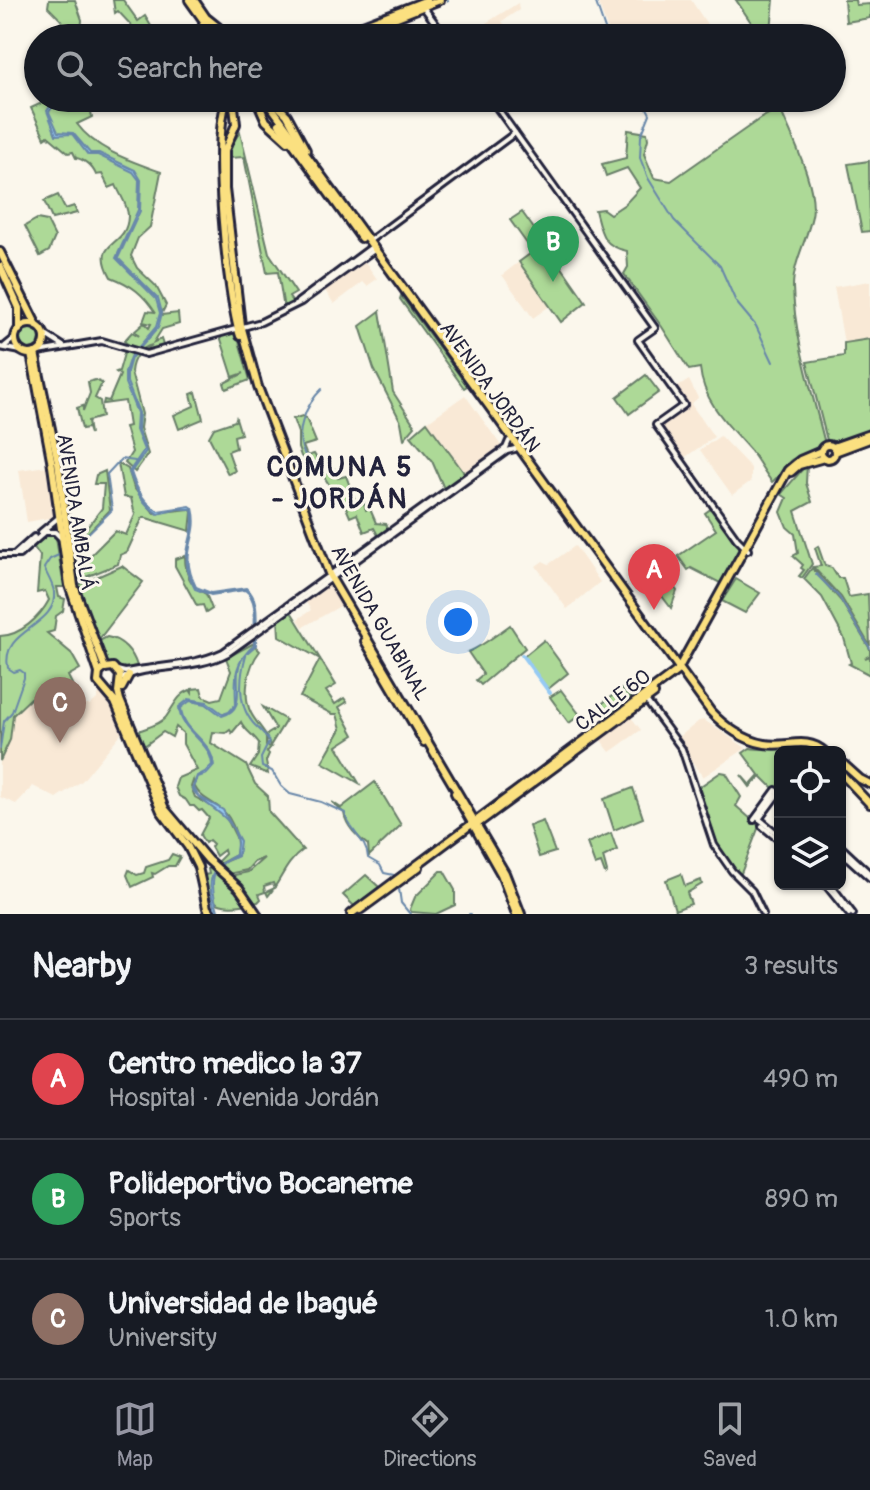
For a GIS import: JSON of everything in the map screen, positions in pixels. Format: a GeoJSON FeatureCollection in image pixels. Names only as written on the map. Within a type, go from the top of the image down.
{"type":"FeatureCollection","features":[{"type":"Feature","properties":{"kind":"main road"},"geometry":{"type":"LineString","coordinates":[[191,0],[207,24]]}},
{"type":"Feature","properties":{"kind":"main road"},"geometry":{"type":"LineString","coordinates":[[367,24],[423,3],[440,0]]}},
{"type":"Feature","properties":{"kind":"main road"},"geometry":{"type":"LineString","coordinates":[[376,24],[423,3]]}},
{"type":"Feature","properties":{"kind":"main road"},"geometry":{"type":"LineString","coordinates":[[204,20],[207,24]]}},
{"type":"Feature","properties":{"kind":"main road","name":"AVENIDA GUABINAL"},"geometry":{"type":"LineString","coordinates":[[222,112],[220,189],[240,328],[258,387],[330,579],[505,873],[519,914]]}},
{"type":"Feature","properties":{"kind":"main road","name":"AVENIDA GUABINAL"},"geometry":{"type":"LineString","coordinates":[[235,112],[235,129],[225,150],[224,173],[240,328]]}},
{"type":"Feature","properties":{"kind":"main road"},"geometry":{"type":"LineString","coordinates":[[267,112],[269,125],[304,159]]}},
{"type":"Feature","properties":{"kind":"main road"},"geometry":{"type":"LineString","coordinates":[[273,112],[276,116]]}},
{"type":"Feature","properties":{"kind":"main road"},"geometry":{"type":"LineString","coordinates":[[286,112],[312,163]]}},
{"type":"Feature","properties":{"kind":"main road","name":"AVENIDA JORDÁN"},"geometry":{"type":"LineString","coordinates":[[276,116],[304,159],[372,247],[680,670]]}},
{"type":"Feature","properties":{"kind":"main road","name":"AVENIDA JORDÁN"},"geometry":{"type":"LineString","coordinates":[[276,116],[509,441],[680,670]]}},
{"type":"Feature","properties":{"kind":"main road"},"geometry":{"type":"LineString","coordinates":[[221,127],[228,135],[235,129]]}},
{"type":"Feature","properties":{"kind":"main road"},"geometry":{"type":"LineString","coordinates":[[0,252],[44,334],[45,342],[35,353],[21,351],[17,334],[19,308],[0,266]]}},
{"type":"Feature","properties":{"kind":"main road"},"geometry":{"type":"LineString","coordinates":[[17,334],[25,325],[37,326]]}},
{"type":"Feature","properties":{"kind":"main road","name":"AVENIDA AMBALÁ"},"geometry":{"type":"LineString","coordinates":[[35,353],[61,538],[66,551]]}},
{"type":"Feature","properties":{"kind":"main road","name":"AVENIDA AMBALÁ"},"geometry":{"type":"LineString","coordinates":[[35,353],[58,462],[66,551],[74,586],[102,670]]}},
{"type":"Feature","properties":{"kind":"main road"},"geometry":{"type":"LineString","coordinates":[[834,450],[870,437]]}},
{"type":"Feature","properties":{"kind":"main road"},"geometry":{"type":"LineString","coordinates":[[827,445],[834,450],[831,459],[822,454],[827,445]]}},
{"type":"Feature","properties":{"kind":"main road","name":"CALLE 60"},"geometry":{"type":"LineString","coordinates":[[354,914],[645,700],[680,670],[791,472],[822,454]]}},
{"type":"Feature","properties":{"kind":"main road"},"geometry":{"type":"LineString","coordinates":[[211,913],[203,895],[198,867],[188,847],[161,811],[130,732],[115,702],[98,682],[102,670],[116,669],[120,700],[165,809],[208,860],[239,888],[257,914]]}},
{"type":"Feature","properties":{"kind":"main road"},"geometry":{"type":"LineString","coordinates":[[680,670],[715,716],[754,743],[774,748]]}},
{"type":"Feature","properties":{"kind":"main road"},"geometry":{"type":"LineString","coordinates":[[120,700],[121,689],[129,675]]}},
{"type":"Feature","properties":{"kind":"main road"},"geometry":{"type":"LineString","coordinates":[[105,690],[113,690],[120,682]]}},
{"type":"Feature","properties":{"kind":"main road"},"geometry":{"type":"LineString","coordinates":[[846,770],[870,784]]}},
{"type":"Feature","properties":{"kind":"main road"},"geometry":{"type":"LineString","coordinates":[[846,773],[870,802]]}},
{"type":"Feature","properties":{"kind":"street"},"geometry":{"type":"LineString","coordinates":[[423,3],[437,24]]}},
{"type":"Feature","properties":{"kind":"street"},"geometry":{"type":"LineString","coordinates":[[500,112],[655,328],[638,340],[684,405],[656,425],[746,549]]}},
{"type":"Feature","properties":{"kind":"street"},"geometry":{"type":"LineString","coordinates":[[35,353],[102,341],[139,354],[154,352],[272,319],[372,247],[422,202],[515,133]]}},
{"type":"Feature","properties":{"kind":"street"},"geometry":{"type":"LineString","coordinates":[[2,347],[17,334]]}},
{"type":"Feature","properties":{"kind":"street"},"geometry":{"type":"LineString","coordinates":[[44,334],[65,347]]}},
{"type":"Feature","properties":{"kind":"street"},"geometry":{"type":"LineString","coordinates":[[2,347],[21,351]]}},
{"type":"Feature","properties":{"kind":"street"},"geometry":{"type":"LineString","coordinates":[[330,579],[506,448],[509,441]]}},
{"type":"Feature","properties":{"kind":"street"},"geometry":{"type":"LineString","coordinates":[[120,682],[129,675],[220,658],[507,451],[515,449]]}},
{"type":"Feature","properties":{"kind":"street"},"geometry":{"type":"LineString","coordinates":[[16,555],[58,518]]}},
{"type":"Feature","properties":{"kind":"street"},"geometry":{"type":"LineString","coordinates":[[0,555],[16,555],[45,532],[55,532],[61,538]]}},
{"type":"Feature","properties":{"kind":"street"},"geometry":{"type":"LineString","coordinates":[[116,669],[125,672],[206,659],[250,636]]}},
{"type":"Feature","properties":{"kind":"street"},"geometry":{"type":"LineString","coordinates":[[645,700],[684,759],[709,835],[732,871],[752,891],[763,914]]}},
{"type":"Feature","properties":{"kind":"street"},"geometry":{"type":"LineString","coordinates":[[774,798],[756,818],[774,833]]}},
{"type":"Feature","properties":{"kind":"street"},"geometry":{"type":"LineString","coordinates":[[762,826],[774,834]]}},
{"type":"Feature","properties":{"kind":"street"},"geometry":{"type":"LineString","coordinates":[[846,854],[870,876]]}},
{"type":"Feature","properties":{"kind":"street"},"geometry":{"type":"LineString","coordinates":[[833,890],[851,914]]}},
{"type":"Feature","properties":{"kind":"shaded area"},"geometry":{"type":"Polygon","coordinates":[[[597,0],[691,0],[707,24],[606,24],[597,0]]]}},
{"type":"Feature","properties":{"kind":"shaded area"},"geometry":{"type":"Polygon","coordinates":[[[518,3],[519,10],[502,21],[504,24],[486,23],[518,3]]]}},
{"type":"Feature","properties":{"kind":"shaded area"},"geometry":{"type":"Polygon","coordinates":[[[363,259],[377,279],[367,286],[363,282],[334,304],[324,289],[359,267],[357,263],[363,259]]]}},
{"type":"Feature","properties":{"kind":"shaded area"},"geometry":{"type":"Polygon","coordinates":[[[519,262],[551,305],[533,318],[502,275],[519,262]]]}},
{"type":"Feature","properties":{"kind":"shaded area"},"geometry":{"type":"Polygon","coordinates":[[[870,281],[870,339],[844,343],[834,287],[870,281]]]}},
{"type":"Feature","properties":{"kind":"shaded area"},"geometry":{"type":"Polygon","coordinates":[[[689,380],[698,398],[691,404],[714,437],[684,458],[659,425],[688,405],[676,388],[689,380]]]}},
{"type":"Feature","properties":{"kind":"shaded area"},"geometry":{"type":"Polygon","coordinates":[[[465,395],[502,447],[465,474],[427,422],[465,395]]]}},
{"type":"Feature","properties":{"kind":"shaded area"},"geometry":{"type":"Polygon","coordinates":[[[720,436],[751,468],[751,481],[732,495],[700,450],[720,436]]]}},
{"type":"Feature","properties":{"kind":"shaded area"},"geometry":{"type":"Polygon","coordinates":[[[47,466],[54,517],[27,522],[19,470],[47,466]]]}},
{"type":"Feature","properties":{"kind":"shaded area"},"geometry":{"type":"Polygon","coordinates":[[[575,546],[600,582],[567,609],[536,566],[543,561],[549,564],[575,546]]]}},
{"type":"Feature","properties":{"kind":"shaded area"},"geometry":{"type":"Polygon","coordinates":[[[330,585],[342,605],[303,627],[298,619],[311,610],[305,601],[330,585]]]}},
{"type":"Feature","properties":{"kind":"shaded area"},"geometry":{"type":"Polygon","coordinates":[[[62,685],[74,691],[76,698],[86,705],[97,699],[100,690],[113,703],[124,730],[82,781],[56,798],[33,786],[16,804],[0,797],[0,761],[10,740],[13,715],[34,695],[62,685]]]}},
{"type":"Feature","properties":{"kind":"shaded area"},"geometry":{"type":"Polygon","coordinates":[[[630,716],[641,730],[610,752],[600,739],[630,716]]]}},
{"type":"Feature","properties":{"kind":"shaded area"},"geometry":{"type":"Polygon","coordinates":[[[704,720],[746,748],[703,777],[679,737],[704,720]]]}},
{"type":"Feature","properties":{"kind":"green space"},"geometry":{"type":"Polygon","coordinates":[[[49,0],[75,0],[82,24],[63,24],[48,7],[49,0]]]}},
{"type":"Feature","properties":{"kind":"green space"},"geometry":{"type":"Polygon","coordinates":[[[113,0],[123,0],[138,21],[145,16],[150,24],[130,24],[118,11],[115,13],[113,0]]]}},
{"type":"Feature","properties":{"kind":"green space"},"geometry":{"type":"Polygon","coordinates":[[[736,0],[774,0],[772,24],[752,24],[736,0]]]}},
{"type":"Feature","properties":{"kind":"green space"},"geometry":{"type":"Polygon","coordinates":[[[844,0],[855,0],[856,5],[870,4],[870,18],[846,22],[844,0]]]}},
{"type":"Feature","properties":{"kind":"green space"},"geometry":{"type":"Polygon","coordinates":[[[33,112],[91,112],[92,117],[77,124],[94,141],[126,159],[161,172],[150,227],[138,238],[131,256],[137,268],[156,286],[166,305],[161,315],[178,313],[179,324],[162,329],[154,342],[161,339],[164,348],[141,353],[152,345],[148,346],[140,351],[133,363],[131,372],[142,414],[140,428],[148,454],[135,472],[125,463],[132,452],[125,427],[129,426],[125,401],[103,404],[104,400],[109,401],[120,375],[116,372],[125,350],[130,346],[124,341],[132,332],[139,336],[135,331],[144,323],[149,328],[151,324],[143,322],[147,311],[155,312],[136,291],[111,277],[106,265],[107,250],[122,234],[128,216],[116,185],[109,188],[102,174],[96,175],[73,152],[68,153],[48,136],[45,138],[33,112]]]}},
{"type":"Feature","properties":{"kind":"green space"},"geometry":{"type":"Polygon","coordinates":[[[772,112],[781,112],[811,191],[812,216],[795,269],[794,306],[800,346],[825,444],[797,456],[772,482],[712,403],[700,368],[689,370],[624,274],[628,267],[627,251],[607,242],[595,210],[603,209],[610,214],[640,188],[627,168],[606,176],[602,164],[626,158],[628,130],[647,133],[644,154],[654,178],[671,181],[772,112]]]}},
{"type":"Feature","properties":{"kind":"green space"},"geometry":{"type":"Polygon","coordinates":[[[240,132],[269,253],[296,293],[289,297],[293,303],[284,309],[278,272],[267,273],[244,157],[229,158],[228,150],[240,132]]]}},
{"type":"Feature","properties":{"kind":"green space"},"geometry":{"type":"Polygon","coordinates":[[[869,161],[870,231],[862,232],[848,164],[869,161]]]}},
{"type":"Feature","properties":{"kind":"green space"},"geometry":{"type":"Polygon","coordinates":[[[58,195],[65,209],[74,206],[77,213],[52,219],[44,201],[58,195]]]}},
{"type":"Feature","properties":{"kind":"green space"},"geometry":{"type":"Polygon","coordinates":[[[522,212],[542,240],[530,248],[510,220],[522,212]]]}},
{"type":"Feature","properties":{"kind":"green space"},"geometry":{"type":"Polygon","coordinates":[[[37,219],[47,221],[55,237],[49,251],[40,256],[25,226],[37,219]]]}},
{"type":"Feature","properties":{"kind":"green space"},"geometry":{"type":"Polygon","coordinates":[[[545,243],[586,302],[561,322],[519,262],[545,243]]]}},
{"type":"Feature","properties":{"kind":"green space"},"geometry":{"type":"Polygon","coordinates":[[[401,296],[467,386],[464,388],[400,299],[401,296]]]}},
{"type":"Feature","properties":{"kind":"green space"},"geometry":{"type":"Polygon","coordinates":[[[380,311],[393,392],[415,426],[404,439],[401,422],[374,369],[360,326],[380,311]]]}},
{"type":"Feature","properties":{"kind":"green space"},"geometry":{"type":"Polygon","coordinates":[[[25,327],[33,327],[40,338],[33,349],[25,349],[18,342],[18,334],[25,327]]]}},
{"type":"Feature","properties":{"kind":"green space"},"geometry":{"type":"Polygon","coordinates":[[[236,331],[250,380],[226,389],[224,383],[244,373],[233,377],[220,336],[236,331]]]}},
{"type":"Feature","properties":{"kind":"green space"},"geometry":{"type":"Polygon","coordinates":[[[870,339],[870,433],[834,446],[828,444],[807,362],[844,356],[844,343],[870,339]]]}},
{"type":"Feature","properties":{"kind":"green space"},"geometry":{"type":"Polygon","coordinates":[[[646,375],[659,392],[629,414],[617,397],[646,375]]]}},
{"type":"Feature","properties":{"kind":"green space"},"geometry":{"type":"Polygon","coordinates":[[[95,380],[102,383],[95,398],[100,401],[102,417],[88,421],[90,434],[88,428],[82,429],[77,408],[83,406],[83,411],[90,393],[88,382],[95,380]]]}},
{"type":"Feature","properties":{"kind":"green space"},"geometry":{"type":"Polygon","coordinates":[[[196,392],[203,419],[179,429],[174,415],[194,406],[191,394],[196,392]]]}},
{"type":"Feature","properties":{"kind":"green space"},"geometry":{"type":"Polygon","coordinates":[[[236,418],[241,434],[234,436],[236,448],[228,451],[235,471],[228,474],[209,437],[214,428],[236,418]]]}},
{"type":"Feature","properties":{"kind":"green space"},"geometry":{"type":"Polygon","coordinates":[[[306,418],[316,442],[303,446],[307,456],[314,454],[324,470],[313,474],[298,448],[298,433],[293,419],[306,418]]]}},
{"type":"Feature","properties":{"kind":"green space"},"geometry":{"type":"Polygon","coordinates":[[[427,422],[465,474],[445,491],[432,461],[411,436],[427,422]]]}},
{"type":"Feature","properties":{"kind":"green space"},"geometry":{"type":"Polygon","coordinates":[[[118,463],[128,469],[134,488],[154,513],[190,509],[190,531],[143,517],[127,552],[120,555],[118,564],[76,581],[74,566],[88,558],[115,531],[126,535],[135,515],[131,498],[124,497],[118,463]]]}},
{"type":"Feature","properties":{"kind":"green space"},"geometry":{"type":"Polygon","coordinates":[[[807,464],[806,483],[812,502],[795,511],[812,564],[802,578],[799,576],[804,570],[801,568],[803,565],[793,556],[798,553],[795,534],[787,527],[781,512],[787,498],[781,494],[807,464]]]}},
{"type":"Feature","properties":{"kind":"green space"},"geometry":{"type":"Polygon","coordinates":[[[334,469],[338,478],[346,476],[356,502],[363,500],[376,523],[386,524],[390,532],[379,537],[374,528],[364,532],[357,514],[350,517],[342,498],[336,490],[333,491],[323,475],[334,469]]]}},
{"type":"Feature","properties":{"kind":"green space"},"geometry":{"type":"Polygon","coordinates":[[[105,471],[110,510],[73,548],[102,508],[104,484],[94,484],[96,475],[105,471]]]}},
{"type":"Feature","properties":{"kind":"green space"},"geometry":{"type":"Polygon","coordinates":[[[712,508],[741,548],[722,584],[691,568],[688,570],[678,556],[716,530],[705,513],[712,508]]]}},
{"type":"Feature","properties":{"kind":"green space"},"geometry":{"type":"Polygon","coordinates":[[[50,534],[56,538],[64,587],[57,587],[59,597],[65,599],[63,611],[56,616],[54,631],[47,633],[71,653],[80,669],[68,676],[74,688],[62,685],[34,695],[13,715],[10,740],[0,761],[0,636],[15,633],[29,624],[49,600],[45,591],[37,593],[40,556],[33,546],[50,534]]]}},
{"type":"Feature","properties":{"kind":"green space"},"geometry":{"type":"Polygon","coordinates":[[[818,546],[825,566],[832,568],[838,578],[843,578],[849,597],[868,594],[870,646],[841,597],[813,567],[821,566],[815,548],[818,546]]]}},
{"type":"Feature","properties":{"kind":"green space"},"geometry":{"type":"Polygon","coordinates":[[[185,556],[190,579],[206,594],[212,609],[206,613],[203,605],[197,606],[175,566],[175,559],[185,556]]]}},
{"type":"Feature","properties":{"kind":"green space"},"geometry":{"type":"Polygon","coordinates":[[[122,566],[143,582],[97,642],[76,586],[122,566]]]}},
{"type":"Feature","properties":{"kind":"green space"},"geometry":{"type":"Polygon","coordinates":[[[812,568],[841,601],[870,649],[870,655],[865,658],[870,656],[870,675],[849,664],[844,638],[822,597],[804,579],[812,568]]]}},
{"type":"Feature","properties":{"kind":"green space"},"geometry":{"type":"Polygon","coordinates":[[[661,570],[677,591],[671,608],[649,579],[661,570]]]}},
{"type":"Feature","properties":{"kind":"green space"},"geometry":{"type":"Polygon","coordinates":[[[736,579],[760,593],[745,613],[722,601],[736,579]]]}},
{"type":"Feature","properties":{"kind":"green space"},"geometry":{"type":"Polygon","coordinates":[[[290,610],[336,685],[326,691],[335,704],[344,698],[347,702],[339,707],[354,735],[337,746],[359,783],[322,762],[341,729],[337,714],[300,697],[320,659],[279,636],[278,618],[290,610]]]}},
{"type":"Feature","properties":{"kind":"green space"},"geometry":{"type":"Polygon","coordinates":[[[510,625],[525,648],[481,685],[476,680],[483,674],[468,652],[510,625]]]}},
{"type":"Feature","properties":{"kind":"green space"},"geometry":{"type":"Polygon","coordinates":[[[107,637],[126,647],[137,666],[126,668],[107,664],[99,641],[107,637]]]}},
{"type":"Feature","properties":{"kind":"green space"},"geometry":{"type":"Polygon","coordinates":[[[544,640],[568,673],[548,689],[523,657],[544,640]]]}},
{"type":"Feature","properties":{"kind":"green space"},"geometry":{"type":"Polygon","coordinates":[[[256,642],[255,646],[260,651],[250,672],[248,706],[266,735],[276,729],[263,707],[286,720],[270,746],[266,736],[266,746],[271,747],[266,761],[268,774],[250,767],[258,755],[259,743],[241,722],[232,733],[230,730],[226,733],[213,732],[211,743],[246,765],[255,784],[268,796],[269,812],[303,850],[291,861],[275,887],[273,883],[264,886],[265,892],[259,894],[261,899],[258,902],[228,906],[219,904],[206,892],[194,856],[198,852],[205,860],[201,868],[205,875],[209,874],[211,865],[230,876],[248,872],[264,858],[254,862],[247,870],[228,874],[220,867],[238,856],[237,847],[236,855],[219,864],[217,862],[225,854],[224,850],[216,856],[211,847],[213,844],[209,840],[205,843],[200,835],[209,818],[179,796],[175,787],[178,778],[197,770],[183,744],[183,733],[176,727],[172,737],[163,732],[143,747],[136,732],[163,720],[179,698],[190,690],[192,693],[192,689],[201,688],[203,696],[212,700],[221,698],[231,671],[226,658],[256,642]],[[193,781],[191,787],[195,797],[222,812],[236,838],[225,812],[199,793],[193,781]]]}},
{"type":"Feature","properties":{"kind":"green space"},"geometry":{"type":"Polygon","coordinates":[[[621,689],[632,699],[609,719],[599,706],[621,689]]]}},
{"type":"Feature","properties":{"kind":"green space"},"geometry":{"type":"Polygon","coordinates":[[[61,690],[71,693],[73,700],[63,706],[60,721],[51,712],[43,695],[61,690]]]}},
{"type":"Feature","properties":{"kind":"green space"},"geometry":{"type":"Polygon","coordinates":[[[561,690],[580,715],[569,723],[550,697],[561,690]]]}},
{"type":"Feature","properties":{"kind":"green space"},"geometry":{"type":"Polygon","coordinates":[[[750,748],[774,749],[774,788],[761,776],[750,787],[741,775],[750,785],[759,775],[743,753],[750,748]]]}},
{"type":"Feature","properties":{"kind":"green space"},"geometry":{"type":"Polygon","coordinates":[[[721,772],[726,773],[741,797],[736,806],[759,826],[740,876],[718,847],[695,790],[721,772]]]}},
{"type":"Feature","properties":{"kind":"green space"},"geometry":{"type":"Polygon","coordinates":[[[375,782],[401,825],[369,856],[368,845],[353,831],[344,813],[332,802],[341,808],[375,782]]]}},
{"type":"Feature","properties":{"kind":"green space"},"geometry":{"type":"Polygon","coordinates":[[[633,788],[643,818],[614,830],[604,799],[633,788]]]}},
{"type":"Feature","properties":{"kind":"green space"},"geometry":{"type":"Polygon","coordinates":[[[543,821],[555,852],[539,857],[529,826],[543,821]]]}},
{"type":"Feature","properties":{"kind":"green space"},"geometry":{"type":"Polygon","coordinates":[[[611,833],[617,850],[603,857],[605,874],[601,863],[595,865],[587,843],[611,833]]]}},
{"type":"Feature","properties":{"kind":"green space"},"geometry":{"type":"Polygon","coordinates":[[[172,854],[180,857],[175,866],[152,873],[153,877],[132,887],[127,875],[129,870],[137,875],[144,873],[146,867],[168,860],[172,854]]]}},
{"type":"Feature","properties":{"kind":"green space"},"geometry":{"type":"Polygon","coordinates":[[[444,871],[455,890],[455,905],[436,914],[411,912],[415,897],[444,871]]]}},
{"type":"Feature","properties":{"kind":"green space"},"geometry":{"type":"Polygon","coordinates":[[[681,874],[685,886],[701,880],[702,884],[687,893],[691,904],[675,910],[666,880],[681,874]]]}},
{"type":"Feature","properties":{"kind":"green space"},"geometry":{"type":"Polygon","coordinates":[[[366,875],[379,887],[354,906],[343,895],[366,875]]]}},
{"type":"Feature","properties":{"kind":"water"},"geometry":{"type":"Polygon","coordinates":[[[47,112],[58,132],[73,133],[90,153],[99,153],[135,170],[141,180],[140,211],[118,258],[158,298],[162,313],[158,328],[131,358],[127,372],[127,382],[139,413],[138,430],[146,451],[131,472],[138,489],[158,511],[193,508],[195,519],[189,563],[196,587],[211,593],[246,588],[254,599],[256,645],[243,657],[239,667],[236,704],[235,686],[239,665],[242,658],[254,645],[253,601],[245,590],[211,595],[195,589],[187,565],[192,509],[158,514],[143,501],[129,472],[144,450],[136,430],[137,413],[125,383],[125,372],[130,357],[156,327],[160,313],[156,299],[116,258],[138,210],[139,180],[133,172],[98,155],[88,155],[72,134],[56,135],[47,112]]]}},
{"type":"Feature","properties":{"kind":"water"},"geometry":{"type":"Polygon","coordinates":[[[189,699],[207,702],[223,714],[236,704],[230,712],[222,716],[206,704],[190,701],[181,708],[187,724],[208,749],[214,766],[207,774],[198,777],[194,788],[198,796],[223,810],[240,841],[238,856],[227,860],[236,855],[235,832],[225,818],[197,796],[192,789],[197,776],[212,765],[206,749],[184,723],[181,716],[179,707],[189,699]]]}},
{"type":"Feature","properties":{"kind":"water"},"geometry":{"type":"Polygon","coordinates":[[[219,867],[213,878],[219,914],[216,914],[211,878],[214,872],[219,867]]]}},
{"type":"Feature","properties":{"kind":"waterway"},"geometry":{"type":"LineString","coordinates":[[595,0],[603,24]]}},
{"type":"Feature","properties":{"kind":"waterway"},"geometry":{"type":"LineString","coordinates":[[649,112],[641,136],[640,158],[648,178],[674,220],[720,266],[736,302],[756,326],[773,362]]}},
{"type":"Feature","properties":{"kind":"waterway"},"geometry":{"type":"LineString","coordinates":[[322,389],[306,411],[300,438],[307,458],[324,473]]}},
{"type":"Feature","properties":{"kind":"waterway"},"geometry":{"type":"LineString","coordinates":[[71,550],[112,510],[107,474],[121,459],[135,461]]}},
{"type":"Feature","properties":{"kind":"waterway"},"geometry":{"type":"LineString","coordinates":[[0,749],[4,721],[12,712],[24,678],[20,670],[14,672],[8,668],[8,655],[12,644],[53,604],[54,592],[44,568],[50,559],[61,554]]}},
{"type":"Feature","properties":{"kind":"waterway"},"geometry":{"type":"LineString","coordinates":[[816,574],[839,597],[870,648]]}},
{"type":"Feature","properties":{"kind":"waterway"},"geometry":{"type":"LineString","coordinates":[[246,655],[241,681],[244,707],[269,742],[261,758],[262,767],[272,771],[290,794],[321,802],[345,813],[368,858],[380,865],[384,873],[394,875]]}},
{"type":"Feature","properties":{"kind":"waterway"},"geometry":{"type":"LineString","coordinates":[[522,655],[550,693]]}},
{"type":"Feature","properties":{"kind":"waterway"},"geometry":{"type":"LineString","coordinates":[[399,889],[401,903],[410,914]]}},
{"type":"Feature","properties":{"kind":"place","name":"Polideportivo Bocaneme"},"geometry":{"type":"Point","coordinates":[553,282]}},
{"type":"Feature","properties":{"kind":"place","name":"Centro medico la 37"},"geometry":{"type":"Point","coordinates":[654,610]}},
{"type":"Feature","properties":{"kind":"place","name":"Universidad de Ibagué"},"geometry":{"type":"Point","coordinates":[60,743]}},
{"type":"Feature","properties":{"kind":"district","name":"COMUNA 5 - JORDÁN"},"geometry":{"type":"Point","coordinates":[340,483]}}]}
